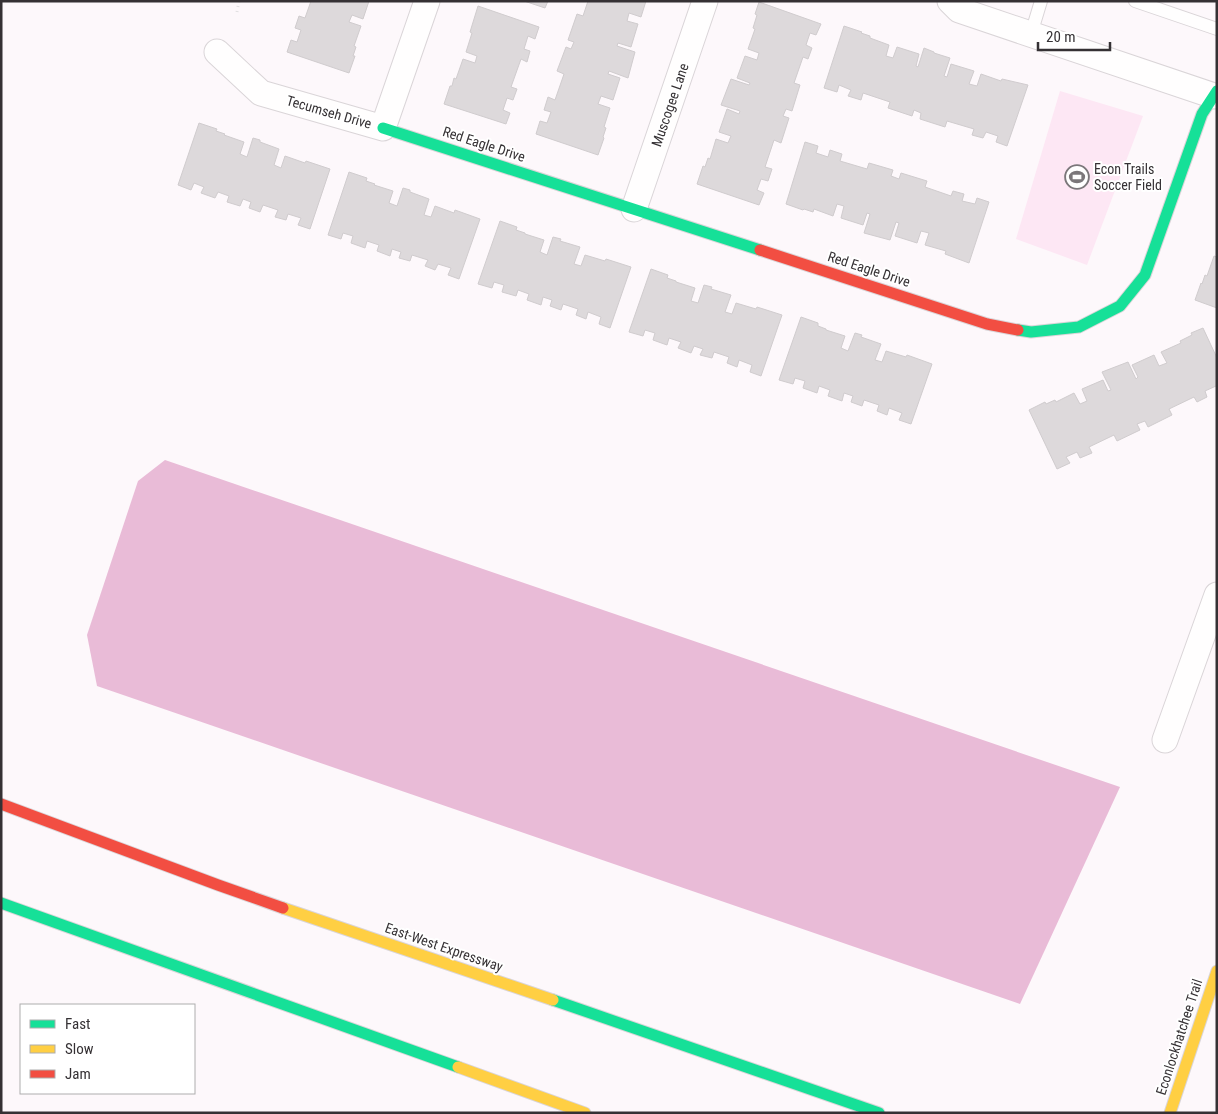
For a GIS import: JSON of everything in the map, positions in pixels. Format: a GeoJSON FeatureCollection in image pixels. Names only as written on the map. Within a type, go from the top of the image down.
{"type":"FeatureCollection","features":[{"type":"Feature","properties":{"kind":"main road","name":"Red Eagle Drive"},"geometry":{"type":"LineString","coordinates":[[383,128],[987,324],[1031,332],[1079,326],[1120,306],[1145,275],[1202,114],[1215,94]]}},
{"type":"Feature","properties":{"kind":"main road","name":"East-West Expressway"},"geometry":{"type":"LineString","coordinates":[[1,804],[218,885],[879,1113]]}},
{"type":"Feature","properties":{"kind":"main road"},"geometry":{"type":"LineString","coordinates":[[1,903],[585,1113]]}},
{"type":"Feature","properties":{"kind":"main road","name":"Econlockhatchee Trail"},"geometry":{"type":"LineString","coordinates":[[1170,1113],[1217,971]]}},
{"type":"Feature","properties":{"kind":"street","name":"Tecumseh Drive"},"geometry":{"type":"LineString","coordinates":[[217,52],[261,93],[383,128],[427,1]]}},
{"type":"Feature","properties":{"kind":"street","name":"Muscogee Lane"},"geometry":{"type":"LineString","coordinates":[[634,209],[705,1]]}},
{"type":"Feature","properties":{"kind":"street"},"geometry":{"type":"LineString","coordinates":[[950,1],[959,10],[1215,94]]}},
{"type":"Feature","properties":{"kind":"street"},"geometry":{"type":"LineString","coordinates":[[1165,740],[1217,595]]}},
{"type":"Feature","properties":{"kind":"lane"},"geometry":{"type":"LineString","coordinates":[[1030,34],[1041,1]]}},
{"type":"Feature","properties":{"kind":"lane"},"geometry":{"type":"LineString","coordinates":[[1135,1],[1217,29]]}},
{"type":"Feature","properties":{"kind":"path"},"geometry":{"type":"LineString","coordinates":[[237,12],[239,1]]}},
{"type":"Feature","properties":{"kind":"shaded area","name":"Econ Trails Soccer Field"},"geometry":{"type":"Polygon","coordinates":[[[1060,91],[1143,116],[1087,265],[1016,239],[1060,91]]]}},
{"type":"Feature","properties":{"kind":"shaded area"},"geometry":{"type":"Polygon","coordinates":[[[165,460],[1120,787],[1020,1004],[97,686],[87,635],[138,481],[165,460]]]}},
{"type":"Feature","properties":{"kind":"building"},"geometry":{"type":"Polygon","coordinates":[[[311,1],[369,1],[363,19],[352,15],[349,22],[361,26],[354,46],[356,47],[353,56],[355,56],[349,73],[287,52],[291,40],[297,42],[301,30],[295,28],[299,16],[305,18],[311,1]]]}},
{"type":"Feature","properties":{"kind":"building"},"geometry":{"type":"Polygon","coordinates":[[[524,1],[548,1],[545,8],[524,1]]]}},
{"type":"Feature","properties":{"kind":"building"},"geometry":{"type":"Polygon","coordinates":[[[588,1],[646,1],[641,17],[629,13],[627,21],[638,24],[631,47],[618,43],[617,46],[635,52],[628,78],[609,71],[608,74],[620,78],[613,100],[601,96],[598,104],[610,108],[604,127],[606,128],[604,138],[598,155],[536,134],[540,121],[547,123],[551,112],[544,110],[548,97],[555,100],[564,74],[557,71],[566,47],[571,49],[574,42],[568,40],[577,14],[583,16],[588,1]]]}},
{"type":"Feature","properties":{"kind":"building"},"geometry":{"type":"Polygon","coordinates":[[[759,2],[821,24],[816,35],[810,33],[806,45],[812,48],[808,59],[803,57],[794,83],[800,85],[792,111],[786,109],[783,116],[789,118],[781,143],[774,140],[765,167],[772,169],[768,181],[761,179],[757,190],[764,193],[759,205],[697,184],[703,166],[705,167],[708,158],[710,159],[716,139],[728,143],[731,136],[719,132],[727,109],[739,114],[740,111],[721,105],[731,79],[749,85],[750,83],[737,78],[745,56],[757,60],[759,53],[748,49],[755,29],[753,28],[757,15],[755,14],[759,2]]]}},
{"type":"Feature","properties":{"kind":"building"},"geometry":{"type":"Polygon","coordinates":[[[478,6],[539,27],[535,39],[528,36],[524,49],[530,51],[527,62],[521,59],[511,87],[517,89],[513,100],[507,98],[503,110],[510,113],[506,124],[444,104],[463,59],[475,63],[477,56],[466,52],[478,6]]]}},
{"type":"Feature","properties":{"kind":"building"},"geometry":{"type":"Polygon","coordinates":[[[844,26],[889,45],[886,56],[893,58],[897,47],[919,54],[916,66],[918,67],[924,48],[950,58],[944,76],[947,77],[951,64],[974,71],[969,84],[977,86],[981,74],[1001,81],[1002,79],[1028,85],[1007,146],[996,142],[998,136],[986,132],[983,138],[972,135],[974,129],[947,121],[945,127],[920,119],[921,113],[914,110],[912,116],[888,108],[890,102],[863,93],[861,100],[848,96],[851,90],[839,85],[837,92],[824,88],[844,26]]]}},
{"type":"Feature","properties":{"kind":"building"},"geometry":{"type":"Polygon","coordinates":[[[199,123],[244,142],[240,154],[247,157],[253,138],[279,149],[274,165],[281,168],[285,156],[330,169],[310,229],[298,225],[301,218],[288,214],[286,220],[275,217],[278,210],[263,205],[260,212],[249,208],[251,202],[243,199],[240,206],[227,202],[229,196],[218,192],[215,198],[201,193],[204,187],[194,183],[191,190],[178,185],[199,123]]]}},
{"type":"Feature","properties":{"kind":"building"},"geometry":{"type":"Polygon","coordinates":[[[805,142],[818,146],[816,153],[828,157],[830,150],[842,154],[840,161],[867,169],[869,163],[893,170],[891,176],[899,179],[901,173],[927,181],[925,187],[951,196],[953,191],[964,194],[962,201],[975,204],[977,198],[989,202],[969,263],[945,254],[946,251],[925,245],[929,233],[921,231],[917,243],[895,236],[899,223],[896,222],[890,240],[864,233],[870,214],[867,213],[863,225],[841,218],[844,206],[837,204],[833,216],[814,209],[813,212],[786,204],[805,142]]]}},
{"type":"Feature","properties":{"kind":"building"},"geometry":{"type":"Polygon","coordinates":[[[349,172],[367,178],[366,181],[374,185],[393,191],[389,203],[397,206],[403,188],[429,199],[424,215],[431,217],[435,206],[454,213],[455,210],[480,219],[459,279],[448,275],[451,268],[438,264],[435,270],[425,266],[428,260],[412,255],[410,261],[399,258],[401,252],[392,249],[390,256],[377,251],[379,245],[367,241],[365,248],[351,243],[353,236],[343,233],[341,239],[328,235],[349,172]]]}},
{"type":"Feature","properties":{"kind":"building"},"geometry":{"type":"Polygon","coordinates":[[[500,221],[517,227],[516,230],[525,234],[544,240],[540,252],[547,255],[553,237],[580,247],[574,264],[581,266],[585,255],[631,267],[610,328],[599,324],[601,317],[588,312],[586,319],[576,315],[578,309],[563,304],[561,310],[550,306],[552,300],[543,297],[541,305],[527,300],[529,294],[518,290],[516,296],[502,292],[504,285],[494,282],[492,288],[478,284],[500,221]]]}},
{"type":"Feature","properties":{"kind":"building"},"geometry":{"type":"Polygon","coordinates":[[[1214,256],[1217,257],[1217,308],[1195,300],[1205,275],[1207,276],[1214,256]]]}},
{"type":"Feature","properties":{"kind":"building"},"geometry":{"type":"Polygon","coordinates":[[[651,269],[668,275],[667,278],[676,282],[695,288],[691,301],[698,303],[704,285],[731,295],[725,312],[732,314],[736,303],[782,315],[761,376],[750,372],[752,365],[739,360],[737,367],[727,363],[729,357],[714,352],[712,358],[700,355],[703,349],[694,346],[691,353],[678,348],[681,342],[669,338],[667,345],[653,340],[655,333],[645,330],[643,336],[629,332],[651,269]]]}},
{"type":"Feature","properties":{"kind":"building"},"geometry":{"type":"Polygon","coordinates":[[[801,317],[818,323],[818,326],[826,330],[845,336],[841,348],[848,351],[855,333],[881,344],[875,360],[882,362],[886,351],[906,357],[907,355],[932,364],[911,424],[899,420],[902,413],[889,408],[887,415],[877,411],[879,405],[864,400],[862,406],[851,402],[853,396],[844,393],[842,401],[828,396],[830,390],[819,386],[817,393],[803,388],[805,381],[795,378],[793,384],[779,380],[801,317]]]}},
{"type":"Feature","properties":{"kind":"building"},"geometry":{"type":"Polygon","coordinates":[[[1203,328],[1217,358],[1217,387],[1205,391],[1207,397],[1197,402],[1194,397],[1169,409],[1172,415],[1148,427],[1145,421],[1137,424],[1140,430],[1117,441],[1114,435],[1089,447],[1092,453],[1080,458],[1077,452],[1066,457],[1070,463],[1057,469],[1029,410],[1045,402],[1046,404],[1055,400],[1056,402],[1074,393],[1080,404],[1087,401],[1082,389],[1103,380],[1108,391],[1111,390],[1102,372],[1128,362],[1136,379],[1138,377],[1132,365],[1154,355],[1159,366],[1167,363],[1161,352],[1181,343],[1180,341],[1192,335],[1191,333],[1203,328]]]}},
{"type":"Feature","properties":{"kind":"traffic: fast"},"geometry":{"type":"LineString","coordinates":[[1018,330],[1031,332],[1079,327],[1120,306],[1145,275],[1202,114],[1217,91]]}},
{"type":"Feature","properties":{"kind":"traffic: fast"},"geometry":{"type":"LineString","coordinates":[[383,128],[760,250]]}},
{"type":"Feature","properties":{"kind":"traffic: fast"},"geometry":{"type":"LineString","coordinates":[[1,903],[458,1067]]}},
{"type":"Feature","properties":{"kind":"traffic: fast"},"geometry":{"type":"LineString","coordinates":[[553,1000],[879,1113]]}},
{"type":"Feature","properties":{"kind":"traffic: slow"},"geometry":{"type":"LineString","coordinates":[[283,908],[553,1000]]}},
{"type":"Feature","properties":{"kind":"traffic: slow"},"geometry":{"type":"LineString","coordinates":[[1170,1113],[1217,971]]}},
{"type":"Feature","properties":{"kind":"traffic: slow"},"geometry":{"type":"LineString","coordinates":[[458,1067],[585,1113]]}},
{"type":"Feature","properties":{"kind":"traffic: jam"},"geometry":{"type":"LineString","coordinates":[[760,250],[987,324],[1018,330]]}},
{"type":"Feature","properties":{"kind":"traffic: jam"},"geometry":{"type":"LineString","coordinates":[[1,804],[283,908]]}},
{"type":"Feature","properties":{"kind":"place","name":"Econ Trails Soccer Field"},"geometry":{"type":"Point","coordinates":[1077,177]}}]}
